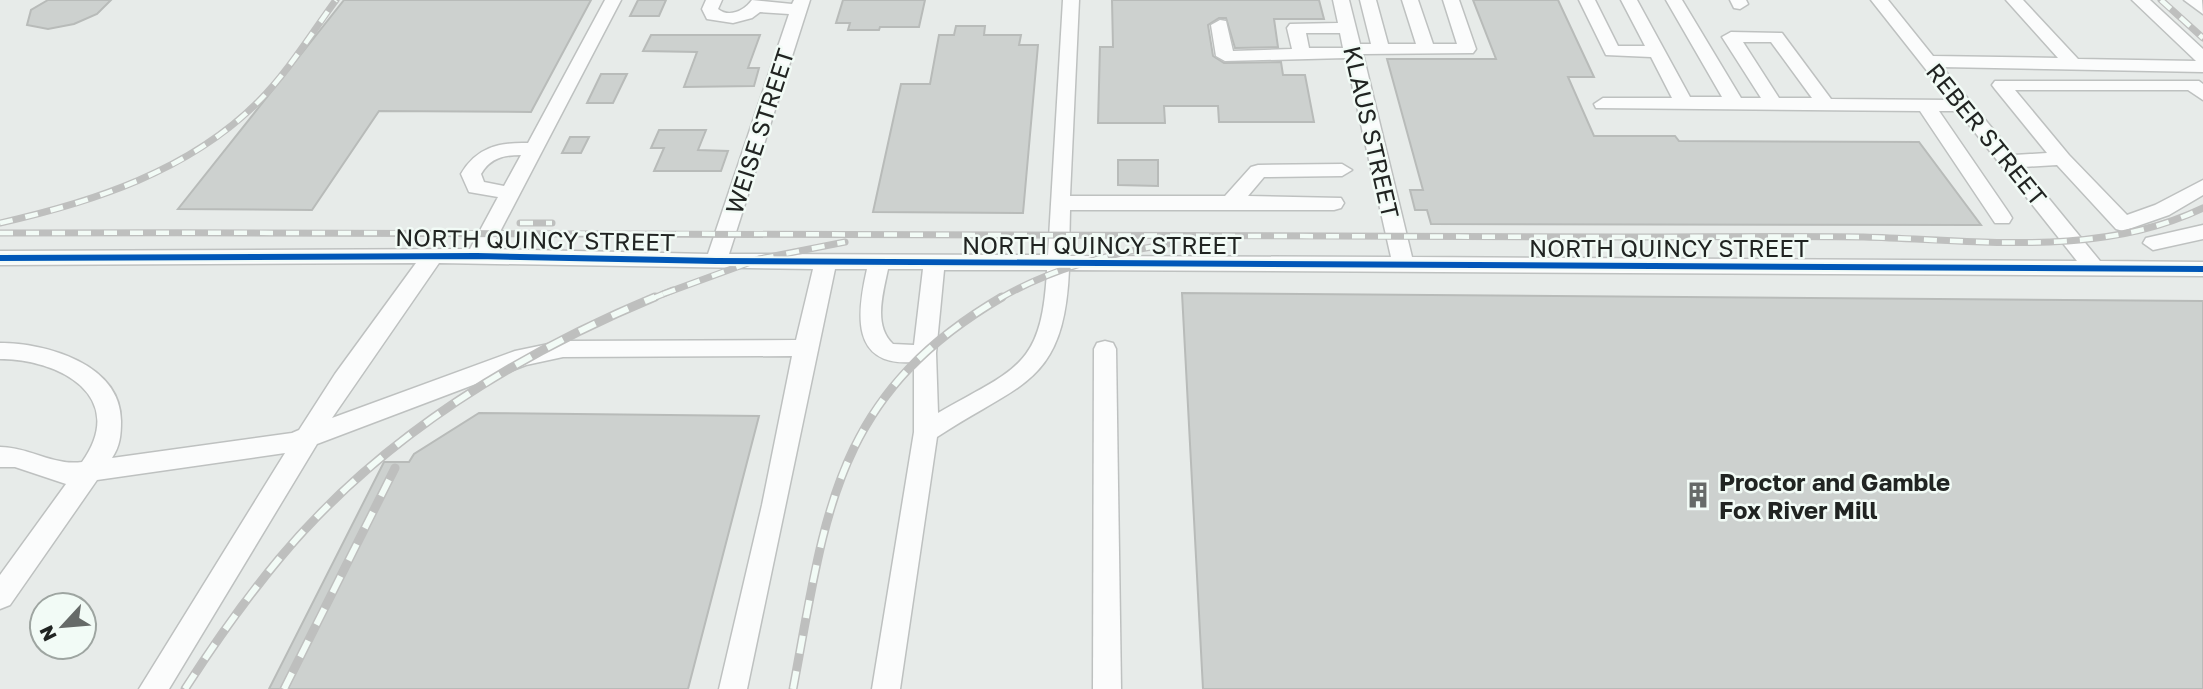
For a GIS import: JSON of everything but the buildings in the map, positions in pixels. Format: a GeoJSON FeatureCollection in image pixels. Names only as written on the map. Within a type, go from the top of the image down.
{"type":"FeatureCollection","features":[{"type":"Feature","properties":{"kind":"street"},"geometry":{"type":"LineString","coordinates":[[477,256],[613,0]]}},
{"type":"Feature","properties":{"kind":"street"},"geometry":{"type":"LineString","coordinates":[[714,0],[710,9],[713,15],[722,19],[744,16],[758,4],[800,4]]}},
{"type":"Feature","properties":{"kind":"street"},"geometry":{"type":"LineString","coordinates":[[926,432],[947,417],[1012,382],[1041,354],[1050,336],[1059,263],[1071,0]]}},
{"type":"Feature","properties":{"kind":"street","name":"KLAUS STREET"},"geometry":{"type":"LineString","coordinates":[[1341,0],[1403,265]]}},
{"type":"Feature","properties":{"kind":"street"},"geometry":{"type":"LineString","coordinates":[[1368,0],[1381,49]]}},
{"type":"Feature","properties":{"kind":"street"},"geometry":{"type":"LineString","coordinates":[[1410,0],[1426,49]]}},
{"type":"Feature","properties":{"kind":"street"},"geometry":{"type":"LineString","coordinates":[[1220,25],[1224,57],[1286,57],[1301,52],[1381,49],[1467,49],[1451,0]]}},
{"type":"Feature","properties":{"kind":"street"},"geometry":{"type":"LineString","coordinates":[[1629,0],[1684,103]]}},
{"type":"Feature","properties":{"kind":"street"},"geometry":{"type":"LineString","coordinates":[[1674,0],[1735,103]]}},
{"type":"Feature","properties":{"kind":"street","name":"REBER STREET"},"geometry":{"type":"LineString","coordinates":[[1880,0],[2094,268]]}},
{"type":"Feature","properties":{"kind":"street"},"geometry":{"type":"LineString","coordinates":[[2014,0],[2073,64]]}},
{"type":"Feature","properties":{"kind":"street"},"geometry":{"type":"LineString","coordinates":[[2140,0],[2203,58]]}},
{"type":"Feature","properties":{"kind":"street"},"geometry":{"type":"LineString","coordinates":[[2192,0],[2203,9]]}},
{"type":"Feature","properties":{"kind":"street","name":"WEISE STREET"},"geometry":{"type":"LineString","coordinates":[[716,261],[800,4]]}},
{"type":"Feature","properties":{"kind":"street"},"geometry":{"type":"LineString","coordinates":[[1301,52],[1296,28],[1347,28]]}},
{"type":"Feature","properties":{"kind":"street"},"geometry":{"type":"LineString","coordinates":[[1774,104],[1731,37],[1776,37],[1825,104]]}},
{"type":"Feature","properties":{"kind":"street"},"geometry":{"type":"LineString","coordinates":[[1928,61],[2203,67]]}},
{"type":"Feature","properties":{"kind":"street"},"geometry":{"type":"LineString","coordinates":[[2203,94],[2193,85],[2001,85],[2062,159],[2123,224],[2162,210],[2203,186]]}},
{"type":"Feature","properties":{"kind":"street"},"geometry":{"type":"LineString","coordinates":[[1603,104],[1965,106]]}},
{"type":"Feature","properties":{"kind":"street"},"geometry":{"type":"LineString","coordinates":[[1926,106],[2002,218]]}},
{"type":"Feature","properties":{"kind":"street"},"geometry":{"type":"LineString","coordinates":[[510,193],[476,187],[471,174],[476,162],[504,149],[534,149]]}},
{"type":"Feature","properties":{"kind":"street"},"geometry":{"type":"LineString","coordinates":[[2008,161],[2062,159]]}},
{"type":"Feature","properties":{"kind":"street"},"geometry":{"type":"LineString","coordinates":[[1231,203],[1258,171],[1342,170]]}},
{"type":"Feature","properties":{"kind":"street"},"geometry":{"type":"LineString","coordinates":[[1060,204],[1334,203]]}},
{"type":"Feature","properties":{"kind":"street"},"geometry":{"type":"LineString","coordinates":[[2153,243],[2203,232]]}},
{"type":"Feature","properties":{"kind":"street","name":"NORTH QUINCY STREET"},"geometry":{"type":"LineString","coordinates":[[0,258],[477,256],[716,261],[2203,269]]}},
{"type":"Feature","properties":{"kind":"street"},"geometry":{"type":"LineString","coordinates":[[153,689],[343,380],[433,257]]}},
{"type":"Feature","properties":{"kind":"street"},"geometry":{"type":"LineString","coordinates":[[733,689],[826,261]]}},
{"type":"Feature","properties":{"kind":"street"},"geometry":{"type":"LineString","coordinates":[[879,262],[867,320],[873,336],[888,351],[905,357],[925,354]]}},
{"type":"Feature","properties":{"kind":"street"},"geometry":{"type":"LineString","coordinates":[[886,689],[926,432],[925,354],[934,262]]}},
{"type":"Feature","properties":{"kind":"street"},"geometry":{"type":"LineString","coordinates":[[0,457],[15,457],[66,474],[306,439],[523,357],[563,349],[805,348]]}},
{"type":"Feature","properties":{"kind":"street"},"geometry":{"type":"LineString","coordinates":[[1105,349],[1107,689]]}},
{"type":"Feature","properties":{"kind":"street"},"geometry":{"type":"LineString","coordinates":[[0,351],[10,350],[65,363],[93,384],[107,401],[110,427],[107,446],[91,471],[0,597]]}},
{"type":"Feature","properties":{"kind":"lane"},"geometry":{"type":"LineString","coordinates":[[1587,0],[1612,51],[1657,52]]}},
{"type":"Feature","properties":{"kind":"railway"},"geometry":{"type":"LineString","coordinates":[[0,223],[104,194],[138,181],[202,147],[231,126],[269,90],[336,0]]}},
{"type":"Feature","properties":{"kind":"railway"},"geometry":{"type":"LineString","coordinates":[[2161,0],[2203,38]]}},
{"type":"Feature","properties":{"kind":"railway"},"geometry":{"type":"LineString","coordinates":[[0,233],[1864,237],[2037,242],[2122,234],[2163,224],[2203,208]]}},
{"type":"Feature","properties":{"kind":"railway"},"geometry":{"type":"LineString","coordinates":[[520,223],[552,223]]}},
{"type":"Feature","properties":{"kind":"railway"},"geometry":{"type":"LineString","coordinates":[[665,293],[759,259],[845,242]]}},
{"type":"Feature","properties":{"kind":"railway"},"geometry":{"type":"LineString","coordinates":[[999,299],[1039,279],[1081,264],[1168,244]]}},
{"type":"Feature","properties":{"kind":"railway"},"geometry":{"type":"LineString","coordinates":[[665,293],[673,290]]}},
{"type":"Feature","properties":{"kind":"railway"},"geometry":{"type":"LineString","coordinates":[[651,299],[665,293]]}},
{"type":"Feature","properties":{"kind":"railway"},"geometry":{"type":"LineString","coordinates":[[185,689],[230,623],[279,559],[318,516],[404,439],[500,374],[602,320],[655,297]]}},
{"type":"Feature","properties":{"kind":"railway"},"geometry":{"type":"LineString","coordinates":[[793,689],[829,514],[846,464],[870,418],[903,375],[946,335],[999,299]]}},
{"type":"Feature","properties":{"kind":"railway"},"geometry":{"type":"LineString","coordinates":[[284,689],[395,468]]}},
{"type":"Feature","properties":{"kind":"cycle path"},"geometry":{"type":"LineString","coordinates":[[0,258],[477,256],[716,261],[2203,269]]}},
{"type":"Feature","properties":{"kind":"place","name":"Proctor and Gamble Fox River Mill"},"geometry":{"type":"Point","coordinates":[1698,495]}}]}
